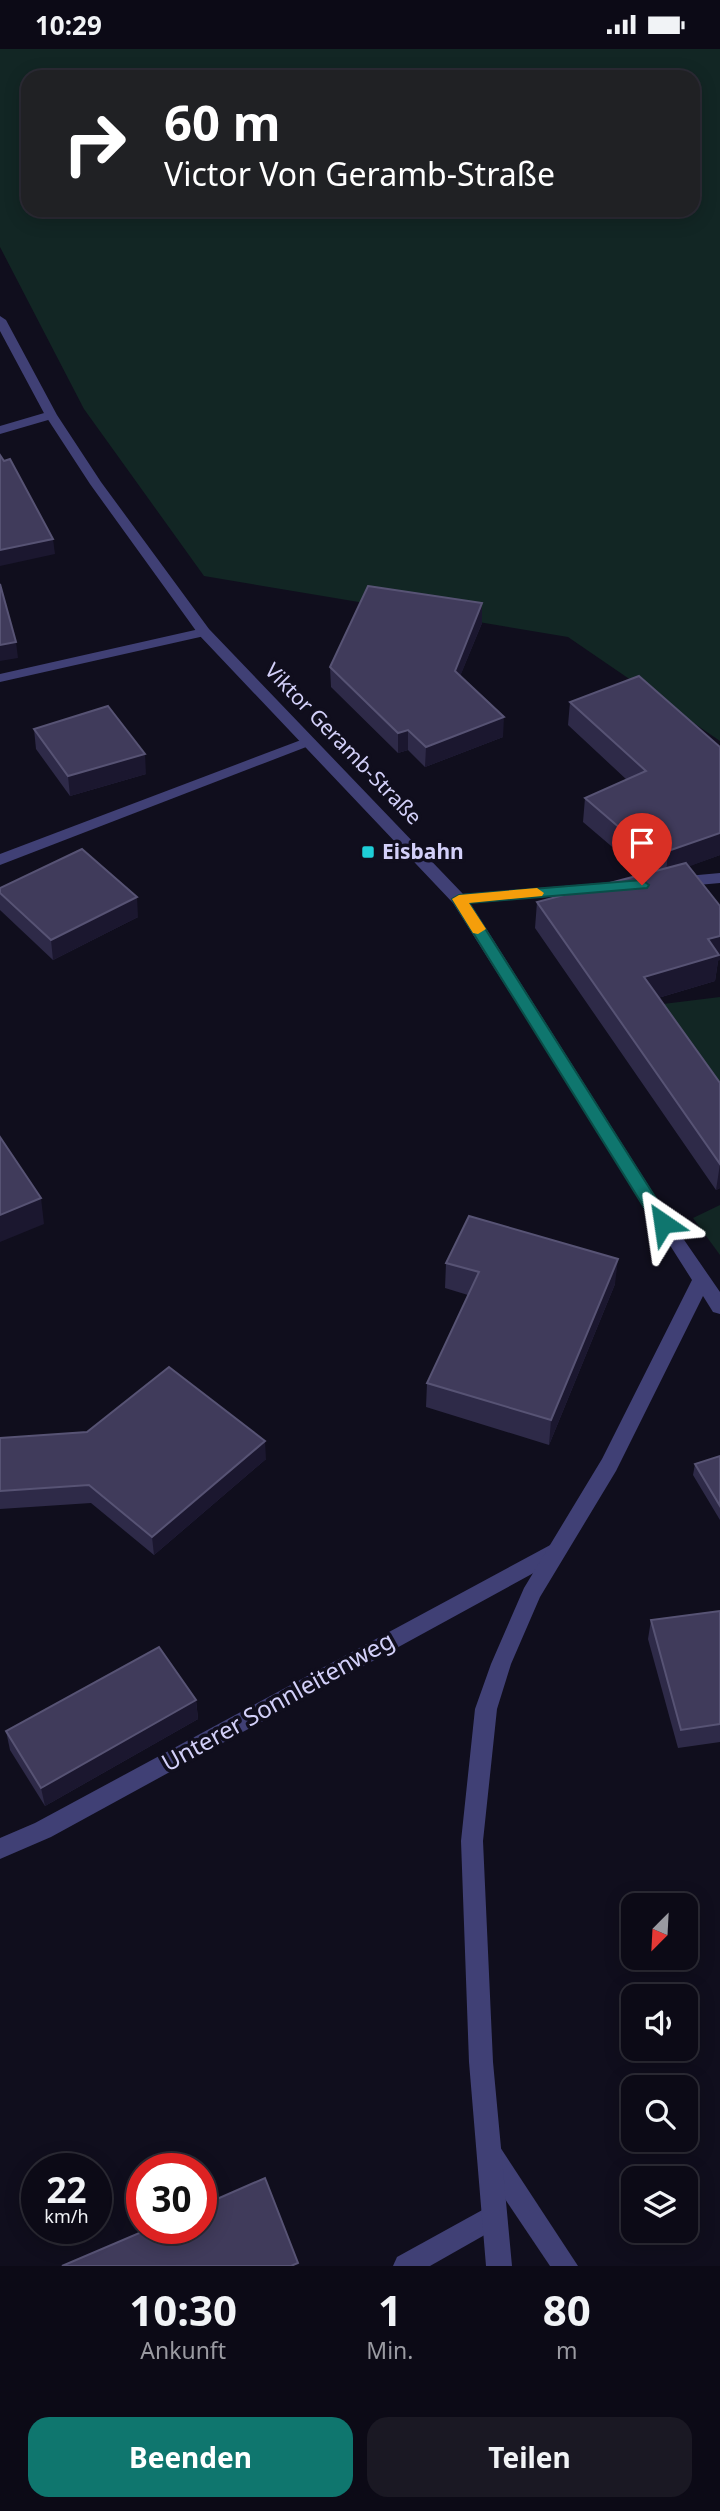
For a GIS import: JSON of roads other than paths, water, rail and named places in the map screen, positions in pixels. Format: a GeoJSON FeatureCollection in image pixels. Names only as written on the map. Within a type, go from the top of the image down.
{"type":"FeatureCollection","features":[{"type":"Feature","properties":{"kind":"street","name":"Viktor Geramb-Straße"},"geometry":{"type":"LineString","coordinates":[[0,320],[51,415],[96,484],[204,632],[459,899],[663,1223],[720,1307]]}},
{"type":"Feature","properties":{"kind":"street"},"geometry":{"type":"LineString","coordinates":[[0,430],[51,415]]}},
{"type":"Feature","properties":{"kind":"street"},"geometry":{"type":"LineString","coordinates":[[0,678],[204,632]]}},
{"type":"Feature","properties":{"kind":"street"},"geometry":{"type":"LineString","coordinates":[[0,860],[309,741]]}},
{"type":"Feature","properties":{"kind":"street"},"geometry":{"type":"LineString","coordinates":[[665,883],[720,878]]}},
{"type":"Feature","properties":{"kind":"street"},"geometry":{"type":"LineString","coordinates":[[459,899],[624,886]]}},
{"type":"Feature","properties":{"kind":"street","name":"Unterer Sonnleitenweg"},"geometry":{"type":"LineString","coordinates":[[499,2266],[481,2062],[472,1841],[486,1709],[501,1664],[554,1552],[609,1465],[702,1279]]}},
{"type":"Feature","properties":{"kind":"street","name":"Unterer Sonnleitenweg"},"geometry":{"type":"LineString","coordinates":[[0,1849],[43,1831],[554,1552]]}},
{"type":"Feature","properties":{"kind":"street","name":"Unterer Sonnleitenweg"},"geometry":{"type":"LineString","coordinates":[[489,2154],[565,2266]]}},
{"type":"Feature","properties":{"kind":"street"},"geometry":{"type":"LineString","coordinates":[[406,2266],[495,2215]]}},
{"type":"Feature","properties":{"kind":"place","name":"Eisbahn"},"geometry":{"type":"Point","coordinates":[368,852]}}]}
